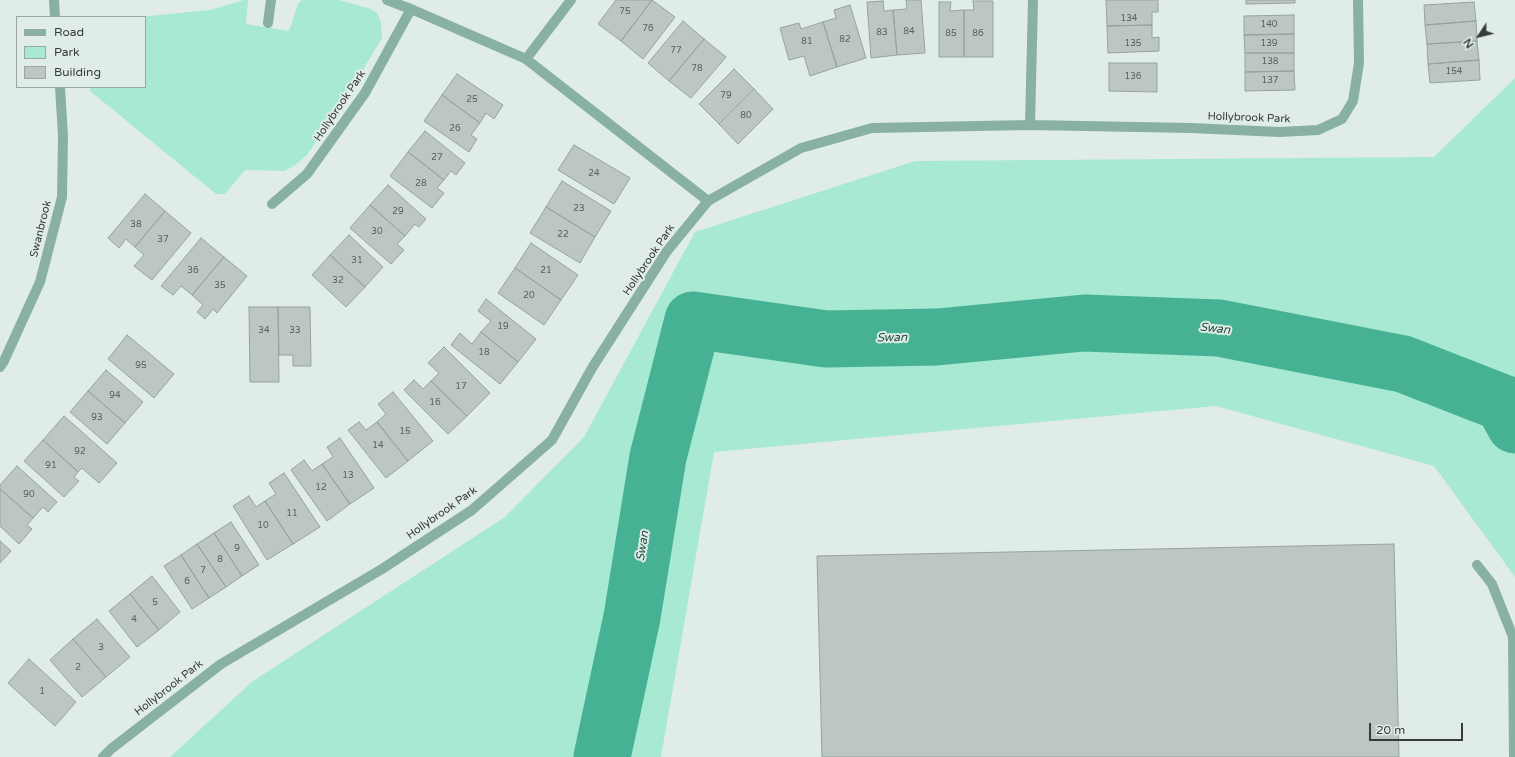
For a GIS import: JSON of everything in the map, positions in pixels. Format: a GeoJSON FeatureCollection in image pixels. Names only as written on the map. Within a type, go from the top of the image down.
{"type":"FeatureCollection","features":[{"type":"Feature","properties":{"kind":"street"},"geometry":{"type":"LineString","coordinates":[[54,0],[55,16]]}},
{"type":"Feature","properties":{"kind":"street"},"geometry":{"type":"LineString","coordinates":[[268,23],[271,0]]}},
{"type":"Feature","properties":{"kind":"street"},"geometry":{"type":"LineString","coordinates":[[387,0],[411,8],[526,59],[708,200]]}},
{"type":"Feature","properties":{"kind":"street"},"geometry":{"type":"LineString","coordinates":[[526,59],[571,0]]}},
{"type":"Feature","properties":{"kind":"street"},"geometry":{"type":"LineString","coordinates":[[1030,126],[1033,0]]}},
{"type":"Feature","properties":{"kind":"street","name":"Hollybrook Park"},"geometry":{"type":"LineString","coordinates":[[103,757],[110,749],[221,664],[382,569],[472,510],[552,440],[592,368],[667,251],[708,200],[801,148],[872,128],[1030,126],[1191,128],[1280,132],[1318,130],[1342,119],[1353,101],[1359,63],[1358,0]]}},
{"type":"Feature","properties":{"kind":"street","name":"Hollybrook Park"},"geometry":{"type":"LineString","coordinates":[[272,204],[307,174],[365,93],[411,8]]}},
{"type":"Feature","properties":{"kind":"street","name":"Swanbrook"},"geometry":{"type":"LineString","coordinates":[[0,367],[40,282],[62,196],[63,136],[60,88]]}},
{"type":"Feature","properties":{"kind":"street"},"geometry":{"type":"LineString","coordinates":[[1477,565],[1492,584],[1513,637],[1514,757]]}},
{"type":"Feature","properties":{"kind":"green space"},"geometry":{"type":"Polygon","coordinates":[[[248,0],[246,24],[289,31],[298,4],[302,0],[339,0],[371,9],[377,13],[381,22],[382,38],[358,78],[307,155],[285,171],[245,170],[225,194],[216,194],[90,91],[90,88],[146,88],[146,16],[210,10],[248,0]]]}},
{"type":"Feature","properties":{"kind":"green space"},"geometry":{"type":"Polygon","coordinates":[[[1515,78],[1515,577],[1434,466],[1216,406],[714,452],[661,757],[170,757],[253,681],[505,517],[584,437],[695,232],[915,161],[1434,157],[1515,78]]]}},
{"type":"Feature","properties":{"kind":"building"},"geometry":{"type":"Polygon","coordinates":[[[616,0],[652,0],[621,41],[598,24],[616,0]]]}},
{"type":"Feature","properties":{"kind":"building"},"geometry":{"type":"Polygon","coordinates":[[[652,0],[675,17],[643,59],[621,41],[652,0]]]}},
{"type":"Feature","properties":{"kind":"building"},"geometry":{"type":"Polygon","coordinates":[[[906,0],[921,0],[925,53],[897,55],[893,10],[907,9],[906,0]]]}},
{"type":"Feature","properties":{"kind":"building"},"geometry":{"type":"Polygon","coordinates":[[[1106,0],[1158,0],[1158,12],[1152,12],[1152,25],[1107,26],[1106,0]]]}},
{"type":"Feature","properties":{"kind":"building"},"geometry":{"type":"Polygon","coordinates":[[[1246,0],[1295,0],[1295,3],[1246,4],[1246,0]]]}},
{"type":"Feature","properties":{"kind":"building"},"geometry":{"type":"Polygon","coordinates":[[[883,1],[884,11],[893,10],[897,55],[871,58],[867,2],[883,1]]]}},
{"type":"Feature","properties":{"kind":"building"},"geometry":{"type":"Polygon","coordinates":[[[973,1],[993,1],[993,57],[964,57],[964,10],[974,10],[973,1]]]}},
{"type":"Feature","properties":{"kind":"building"},"geometry":{"type":"Polygon","coordinates":[[[939,2],[951,2],[950,11],[964,10],[964,57],[939,57],[939,2]]]}},
{"type":"Feature","properties":{"kind":"building"},"geometry":{"type":"Polygon","coordinates":[[[1474,2],[1476,21],[1425,25],[1424,5],[1474,2]]]}},
{"type":"Feature","properties":{"kind":"building"},"geometry":{"type":"Polygon","coordinates":[[[850,5],[866,58],[837,67],[823,22],[836,18],[834,10],[850,5]]]}},
{"type":"Feature","properties":{"kind":"building"},"geometry":{"type":"Polygon","coordinates":[[[1294,15],[1294,34],[1244,35],[1244,16],[1294,15]]]}},
{"type":"Feature","properties":{"kind":"building"},"geometry":{"type":"Polygon","coordinates":[[[683,21],[704,39],[669,81],[648,63],[683,21]]]}},
{"type":"Feature","properties":{"kind":"building"},"geometry":{"type":"Polygon","coordinates":[[[1476,21],[1477,41],[1427,44],[1425,25],[1476,21]]]}},
{"type":"Feature","properties":{"kind":"building"},"geometry":{"type":"Polygon","coordinates":[[[823,22],[837,67],[810,76],[804,56],[789,60],[780,28],[799,23],[801,29],[823,22]]]}},
{"type":"Feature","properties":{"kind":"building"},"geometry":{"type":"Polygon","coordinates":[[[1152,25],[1152,38],[1159,37],[1159,51],[1108,53],[1107,26],[1152,25]]]}},
{"type":"Feature","properties":{"kind":"building"},"geometry":{"type":"Polygon","coordinates":[[[1294,34],[1294,53],[1245,53],[1244,35],[1294,34]]]}},
{"type":"Feature","properties":{"kind":"building"},"geometry":{"type":"Polygon","coordinates":[[[704,39],[726,57],[691,98],[669,81],[704,39]]]}},
{"type":"Feature","properties":{"kind":"building"},"geometry":{"type":"Polygon","coordinates":[[[1477,41],[1479,60],[1428,64],[1427,44],[1477,41]]]}},
{"type":"Feature","properties":{"kind":"building"},"geometry":{"type":"Polygon","coordinates":[[[1245,53],[1294,53],[1294,71],[1245,72],[1245,53]]]}},
{"type":"Feature","properties":{"kind":"building"},"geometry":{"type":"Polygon","coordinates":[[[1479,60],[1480,80],[1430,83],[1428,64],[1479,60]]]}},
{"type":"Feature","properties":{"kind":"building"},"geometry":{"type":"Polygon","coordinates":[[[1109,63],[1157,63],[1157,92],[1109,91],[1109,63]]]}},
{"type":"Feature","properties":{"kind":"building"},"geometry":{"type":"Polygon","coordinates":[[[734,69],[754,89],[719,124],[699,104],[734,69]]]}},
{"type":"Feature","properties":{"kind":"building"},"geometry":{"type":"Polygon","coordinates":[[[1294,71],[1295,90],[1245,91],[1245,72],[1294,71]]]}},
{"type":"Feature","properties":{"kind":"building"},"geometry":{"type":"Polygon","coordinates":[[[457,74],[503,105],[494,119],[486,113],[480,123],[442,95],[457,74]]]}},
{"type":"Feature","properties":{"kind":"building"},"geometry":{"type":"Polygon","coordinates":[[[754,89],[773,109],[738,144],[719,124],[754,89]]]}},
{"type":"Feature","properties":{"kind":"building"},"geometry":{"type":"Polygon","coordinates":[[[442,95],[480,123],[471,135],[477,139],[469,152],[424,121],[442,95]]]}},
{"type":"Feature","properties":{"kind":"building"},"geometry":{"type":"Polygon","coordinates":[[[425,131],[465,163],[456,175],[451,171],[444,180],[408,152],[425,131]]]}},
{"type":"Feature","properties":{"kind":"building"},"geometry":{"type":"Polygon","coordinates":[[[574,145],[630,178],[614,204],[558,170],[574,145]]]}},
{"type":"Feature","properties":{"kind":"building"},"geometry":{"type":"Polygon","coordinates":[[[408,152],[444,180],[437,188],[444,193],[432,208],[390,176],[408,152]]]}},
{"type":"Feature","properties":{"kind":"building"},"geometry":{"type":"Polygon","coordinates":[[[562,181],[611,211],[595,237],[546,207],[562,181]]]}},
{"type":"Feature","properties":{"kind":"building"},"geometry":{"type":"Polygon","coordinates":[[[388,185],[426,219],[419,227],[415,224],[405,236],[370,205],[388,185]]]}},
{"type":"Feature","properties":{"kind":"building"},"geometry":{"type":"Polygon","coordinates":[[[145,194],[165,211],[135,247],[126,239],[119,248],[108,238],[145,194]]]}},
{"type":"Feature","properties":{"kind":"building"},"geometry":{"type":"Polygon","coordinates":[[[370,205],[405,236],[397,244],[404,250],[391,264],[350,228],[370,205]]]}},
{"type":"Feature","properties":{"kind":"building"},"geometry":{"type":"Polygon","coordinates":[[[546,207],[595,237],[580,263],[530,233],[546,207]]]}},
{"type":"Feature","properties":{"kind":"building"},"geometry":{"type":"Polygon","coordinates":[[[165,211],[191,233],[152,280],[134,266],[144,255],[135,247],[165,211]]]}},
{"type":"Feature","properties":{"kind":"building"},"geometry":{"type":"Polygon","coordinates":[[[349,235],[383,267],[365,287],[330,255],[349,235]]]}},
{"type":"Feature","properties":{"kind":"building"},"geometry":{"type":"Polygon","coordinates":[[[201,238],[224,257],[192,295],[181,286],[173,295],[161,286],[201,238]]]}},
{"type":"Feature","properties":{"kind":"building"},"geometry":{"type":"Polygon","coordinates":[[[531,243],[578,275],[561,300],[515,268],[531,243]]]}},
{"type":"Feature","properties":{"kind":"building"},"geometry":{"type":"Polygon","coordinates":[[[330,255],[365,287],[346,307],[312,275],[330,255]]]}},
{"type":"Feature","properties":{"kind":"building"},"geometry":{"type":"Polygon","coordinates":[[[224,257],[247,276],[217,313],[213,309],[205,319],[197,312],[203,305],[192,295],[224,257]]]}},
{"type":"Feature","properties":{"kind":"building"},"geometry":{"type":"Polygon","coordinates":[[[515,268],[561,300],[544,325],[498,293],[515,268]]]}},
{"type":"Feature","properties":{"kind":"building"},"geometry":{"type":"Polygon","coordinates":[[[486,299],[536,339],[518,362],[481,332],[491,321],[478,311],[486,299]]]}},
{"type":"Feature","properties":{"kind":"building"},"geometry":{"type":"Polygon","coordinates":[[[249,307],[278,307],[279,382],[250,382],[249,307]]]}},
{"type":"Feature","properties":{"kind":"building"},"geometry":{"type":"Polygon","coordinates":[[[278,307],[310,307],[311,366],[293,366],[293,355],[279,355],[278,307]]]}},
{"type":"Feature","properties":{"kind":"building"},"geometry":{"type":"Polygon","coordinates":[[[481,332],[518,362],[500,384],[451,345],[460,333],[472,344],[481,332]]]}},
{"type":"Feature","properties":{"kind":"building"},"geometry":{"type":"Polygon","coordinates":[[[127,335],[174,374],[154,398],[108,359],[127,335]]]}},
{"type":"Feature","properties":{"kind":"building"},"geometry":{"type":"Polygon","coordinates":[[[444,347],[490,393],[467,416],[431,381],[439,373],[428,363],[444,347]]]}},
{"type":"Feature","properties":{"kind":"building"},"geometry":{"type":"Polygon","coordinates":[[[106,370],[143,402],[125,423],[88,391],[106,370]]]}},
{"type":"Feature","properties":{"kind":"building"},"geometry":{"type":"Polygon","coordinates":[[[414,380],[423,389],[431,381],[467,416],[448,434],[404,390],[414,380]]]}},
{"type":"Feature","properties":{"kind":"building"},"geometry":{"type":"Polygon","coordinates":[[[88,391],[125,423],[107,444],[70,412],[88,391]]]}},
{"type":"Feature","properties":{"kind":"building"},"geometry":{"type":"Polygon","coordinates":[[[393,392],[433,441],[408,461],[377,422],[386,414],[378,404],[393,392]]]}},
{"type":"Feature","properties":{"kind":"building"},"geometry":{"type":"Polygon","coordinates":[[[64,416],[117,463],[99,483],[82,468],[78,472],[43,440],[64,416]]]}},
{"type":"Feature","properties":{"kind":"building"},"geometry":{"type":"Polygon","coordinates":[[[359,422],[366,430],[377,422],[408,461],[386,478],[348,430],[359,422]]]}},
{"type":"Feature","properties":{"kind":"building"},"geometry":{"type":"Polygon","coordinates":[[[340,438],[374,488],[350,504],[322,464],[333,457],[327,447],[340,438]]]}},
{"type":"Feature","properties":{"kind":"building"},"geometry":{"type":"Polygon","coordinates":[[[43,440],[78,472],[74,477],[79,481],[64,497],[24,461],[43,440]]]}},
{"type":"Feature","properties":{"kind":"building"},"geometry":{"type":"Polygon","coordinates":[[[304,460],[312,471],[322,464],[350,504],[327,521],[291,470],[304,460]]]}},
{"type":"Feature","properties":{"kind":"building"},"geometry":{"type":"Polygon","coordinates":[[[17,466],[57,502],[48,512],[43,507],[33,518],[0,489],[0,485],[17,466]]]}},
{"type":"Feature","properties":{"kind":"building"},"geometry":{"type":"Polygon","coordinates":[[[284,473],[320,527],[293,544],[265,501],[276,494],[269,483],[284,473]]]}},
{"type":"Feature","properties":{"kind":"building"},"geometry":{"type":"Polygon","coordinates":[[[0,489],[33,518],[27,525],[32,529],[19,544],[0,526],[0,489]]]}},
{"type":"Feature","properties":{"kind":"building"},"geometry":{"type":"Polygon","coordinates":[[[249,496],[256,507],[265,501],[293,544],[267,560],[233,506],[249,496]]]}},
{"type":"Feature","properties":{"kind":"building"},"geometry":{"type":"Polygon","coordinates":[[[231,522],[259,565],[242,576],[214,533],[231,522]]]}},
{"type":"Feature","properties":{"kind":"building"},"geometry":{"type":"Polygon","coordinates":[[[214,533],[242,576],[226,587],[197,544],[214,533]]]}},
{"type":"Feature","properties":{"kind":"building"},"geometry":{"type":"Polygon","coordinates":[[[0,541],[11,551],[0,563],[0,541]]]}},
{"type":"Feature","properties":{"kind":"building"},"geometry":{"type":"Polygon","coordinates":[[[197,544],[226,587],[209,598],[181,555],[197,544]]]}},
{"type":"Feature","properties":{"kind":"building"},"geometry":{"type":"Polygon","coordinates":[[[1394,544],[1399,757],[822,757],[817,556],[1394,544]]]}},
{"type":"Feature","properties":{"kind":"building"},"geometry":{"type":"Polygon","coordinates":[[[181,555],[209,598],[192,609],[164,566],[181,555]]]}},
{"type":"Feature","properties":{"kind":"building"},"geometry":{"type":"Polygon","coordinates":[[[152,576],[180,612],[159,630],[130,594],[152,576]]]}},
{"type":"Feature","properties":{"kind":"building"},"geometry":{"type":"Polygon","coordinates":[[[130,594],[159,630],[137,647],[109,611],[130,594]]]}},
{"type":"Feature","properties":{"kind":"building"},"geometry":{"type":"Polygon","coordinates":[[[97,619],[130,657],[106,677],[73,639],[97,619]]]}},
{"type":"Feature","properties":{"kind":"building"},"geometry":{"type":"Polygon","coordinates":[[[73,639],[106,677],[82,697],[50,660],[73,639]]]}},
{"type":"Feature","properties":{"kind":"building"},"geometry":{"type":"Polygon","coordinates":[[[29,659],[76,702],[55,726],[8,683],[29,659]]]}},
{"type":"Feature","properties":{"kind":"waterway","name":"Swan"},"geometry":{"type":"LineString","coordinates":[[602,757],[632,617],[658,457],[693,320],[826,339],[937,337],[1084,323],[1219,328],[1403,364],[1503,403],[1515,425]]}}]}
